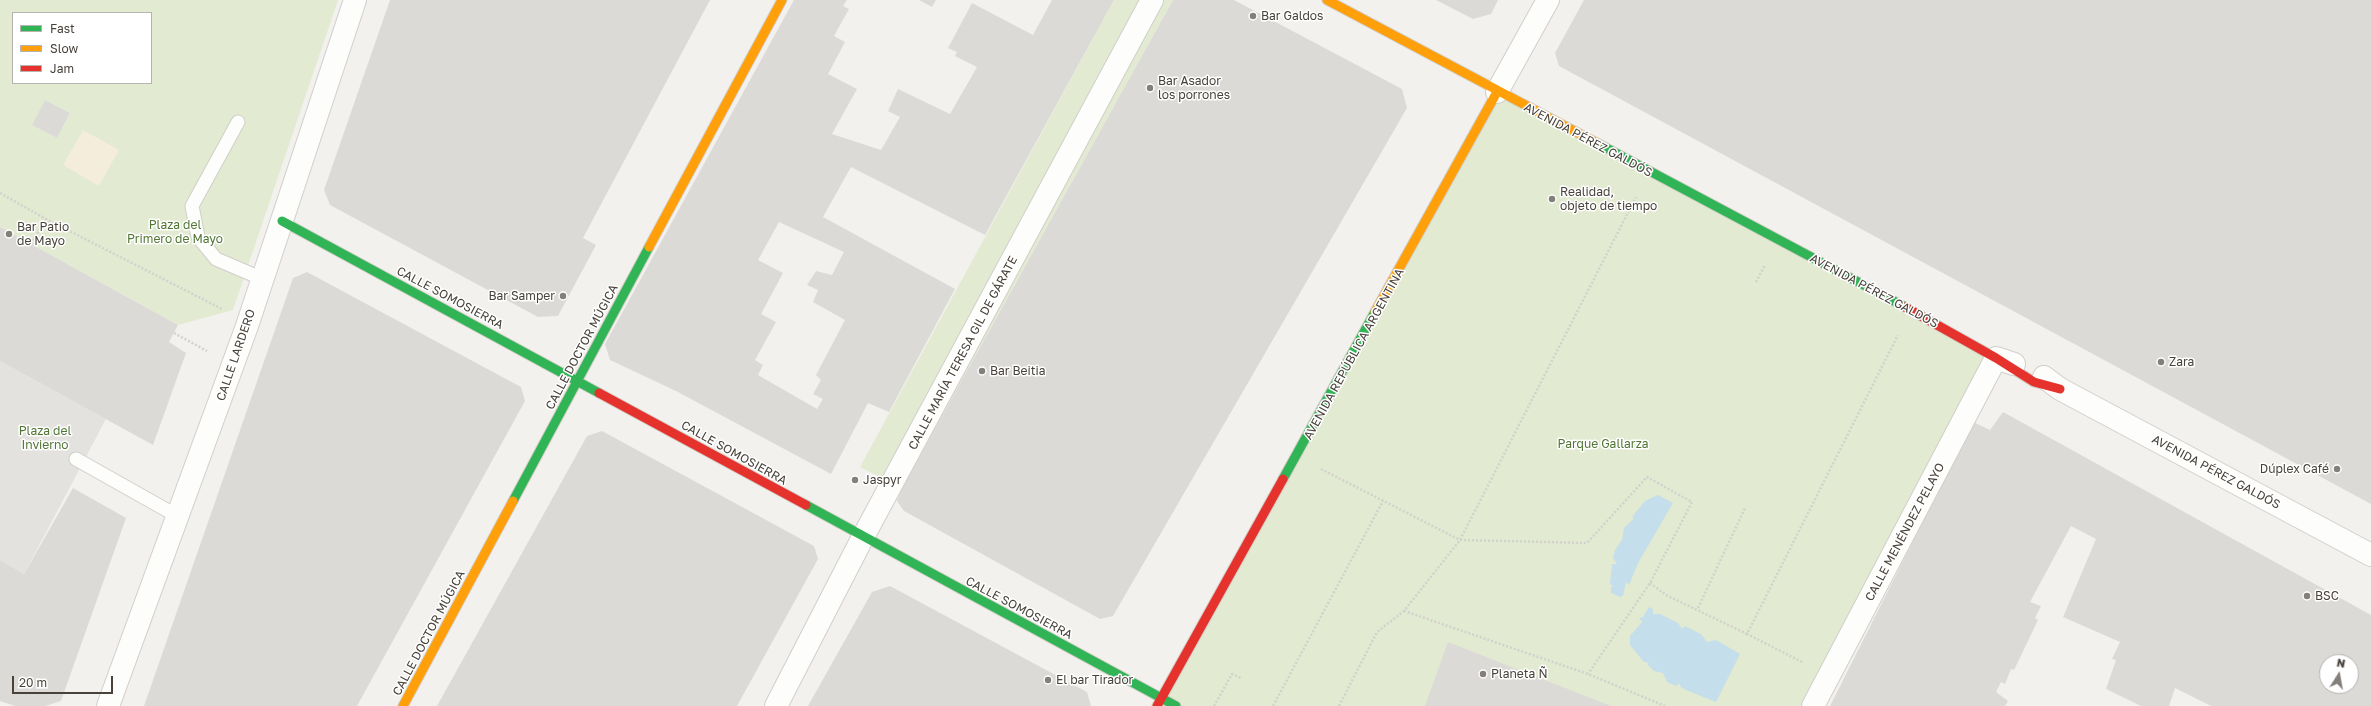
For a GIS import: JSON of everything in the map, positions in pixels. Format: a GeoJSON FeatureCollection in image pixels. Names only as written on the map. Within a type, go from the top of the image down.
{"type":"FeatureCollection","features":[{"type":"Feature","properties":{"kind":"street","name":"CALLE LARDERO"},"geometry":{"type":"LineString","coordinates":[[108,706],[247,326],[355,0]]}},
{"type":"Feature","properties":{"kind":"street","name":"CALLE DOCTOR MÚGICA"},"geometry":{"type":"LineString","coordinates":[[403,706],[782,0]]}},
{"type":"Feature","properties":{"kind":"street","name":"CALLE MARÍA TERESA GIL DE GÁRATE"},"geometry":{"type":"LineString","coordinates":[[776,706],[863,537],[1152,0]]}},
{"type":"Feature","properties":{"kind":"street","name":"AVENIDA PÉREZ GALDÓS"},"geometry":{"type":"LineString","coordinates":[[1327,0],[1497,92],[1910,310],[1996,358],[2039,373],[2060,389],[2371,555]]}},
{"type":"Feature","properties":{"kind":"street","name":"AVENIDA REPÚBLICA ARGENTINA"},"geometry":{"type":"LineString","coordinates":[[1159,702],[1297,456],[1548,0]]}},
{"type":"Feature","properties":{"kind":"street","name":"CALLE SOMOSIERRA"},"geometry":{"type":"LineString","coordinates":[[282,221],[863,537],[1159,702],[1176,706]]}},
{"type":"Feature","properties":{"kind":"street","name":"CALLE MENÉNDEZ PELAYO"},"geometry":{"type":"LineString","coordinates":[[1813,706],[1996,358]]}},
{"type":"Feature","properties":{"kind":"lane"},"geometry":{"type":"LineString","coordinates":[[238,122],[192,206],[198,237],[216,259],[263,279]]}},
{"type":"Feature","properties":{"kind":"lane"},"geometry":{"type":"LineString","coordinates":[[76,459],[178,517]]}},
{"type":"Feature","properties":{"kind":"path"},"geometry":{"type":"LineString","coordinates":[[1339,706],[1377,632],[1404,611],[1460,540],[1649,172]]}},
{"type":"Feature","properties":{"kind":"path"},"geometry":{"type":"LineString","coordinates":[[0,192],[46,219],[226,311],[247,326]]}},
{"type":"Feature","properties":{"kind":"path"},"geometry":{"type":"LineString","coordinates":[[31,244],[46,219]]}},
{"type":"Feature","properties":{"kind":"path"},"geometry":{"type":"LineString","coordinates":[[1747,634],[1910,310]]}},
{"type":"Feature","properties":{"kind":"path"},"geometry":{"type":"LineString","coordinates":[[174,333],[233,365]]}},
{"type":"Feature","properties":{"kind":"path"},"geometry":{"type":"LineString","coordinates":[[1297,456],[1460,540],[1587,543],[1647,477],[1692,502],[1650,583],[1588,674]]}},
{"type":"Feature","properties":{"kind":"path"},"geometry":{"type":"LineString","coordinates":[[1273,706],[1383,501]]}},
{"type":"Feature","properties":{"kind":"path"},"geometry":{"type":"LineString","coordinates":[[1698,608],[1745,508]]}},
{"type":"Feature","properties":{"kind":"path"},"geometry":{"type":"LineString","coordinates":[[1650,583],[1666,595],[1698,608],[1804,663]]}},
{"type":"Feature","properties":{"kind":"path"},"geometry":{"type":"LineString","coordinates":[[1404,611],[1588,674],[1665,706]]}},
{"type":"Feature","properties":{"kind":"path"},"geometry":{"type":"LineString","coordinates":[[1214,706],[1232,674],[1241,678]]}},
{"type":"Feature","properties":{"kind":"green space","name":"Plaza del Primero de Mayo"},"geometry":{"type":"Polygon","coordinates":[[[0,0],[338,0],[233,310],[178,325],[0,227],[0,0]],[[45,100],[33,125],[57,138],[70,113],[45,100]]]}},
{"type":"Feature","properties":{"kind":"green space"},"geometry":{"type":"Polygon","coordinates":[[[1114,0],[1173,0],[902,488],[860,467],[1114,0]]]}},
{"type":"Feature","properties":{"kind":"green space","name":"Parque Gallarza"},"geometry":{"type":"Polygon","coordinates":[[[1497,92],[1996,358],[1813,706],[1176,706],[1161,699],[1497,92]]]}},
{"type":"Feature","properties":{"kind":"sand"},"geometry":{"type":"Polygon","coordinates":[[[83,130],[119,150],[99,186],[63,165],[83,130]]]}},
{"type":"Feature","properties":{"kind":"shaded area","name":"Plaza del Invierno"},"geometry":{"type":"Polygon","coordinates":[[[0,361],[106,419],[24,574],[0,560],[0,361]]]}},
{"type":"Feature","properties":{"kind":"water"},"geometry":{"type":"Polygon","coordinates":[[[1658,495],[1673,503],[1638,563],[1629,585],[1626,582],[1623,596],[1620,597],[1611,593],[1611,587],[1613,586],[1610,584],[1612,564],[1617,564],[1613,558],[1615,550],[1622,540],[1624,528],[1634,518],[1632,517],[1645,501],[1658,495]]]}},
{"type":"Feature","properties":{"kind":"water"},"geometry":{"type":"Polygon","coordinates":[[[1649,607],[1653,609],[1653,614],[1660,614],[1678,623],[1682,629],[1685,626],[1701,634],[1707,642],[1716,640],[1740,654],[1716,702],[1686,690],[1681,687],[1679,683],[1676,686],[1667,682],[1663,673],[1654,671],[1648,665],[1649,663],[1644,662],[1630,645],[1630,636],[1642,622],[1639,618],[1643,617],[1649,607]]]}},
{"type":"Feature","properties":{"kind":"building"},"geometry":{"type":"Polygon","coordinates":[[[390,0],[710,0],[583,238],[596,245],[558,316],[538,317],[330,205],[324,190],[390,0]]]}},
{"type":"Feature","properties":{"kind":"building"},"geometry":{"type":"Polygon","coordinates":[[[794,0],[847,0],[843,6],[849,9],[834,36],[845,42],[828,74],[857,89],[832,134],[881,150],[900,117],[888,111],[898,89],[950,114],[977,67],[955,56],[957,52],[948,48],[972,3],[1033,35],[1052,0],[1114,0],[985,235],[851,167],[823,217],[955,289],[889,412],[868,403],[831,474],[676,391],[610,360],[605,344],[794,0]],[[779,222],[758,260],[783,273],[761,314],[776,322],[755,360],[763,365],[758,375],[817,409],[823,399],[813,394],[821,380],[816,375],[845,320],[813,302],[818,290],[807,285],[816,271],[832,275],[844,252],[779,222]]]}},
{"type":"Feature","properties":{"kind":"building"},"geometry":{"type":"Polygon","coordinates":[[[919,0],[936,0],[932,7],[919,0]]]}},
{"type":"Feature","properties":{"kind":"building"},"geometry":{"type":"Polygon","coordinates":[[[1173,0],[1234,0],[1402,89],[1407,108],[1113,616],[1100,619],[904,511],[897,501],[902,488],[1173,0]]]}},
{"type":"Feature","properties":{"kind":"building"},"geometry":{"type":"Polygon","coordinates":[[[1436,0],[1498,0],[1491,14],[1473,19],[1436,0]]]}},
{"type":"Feature","properties":{"kind":"building"},"geometry":{"type":"Polygon","coordinates":[[[1584,0],[2371,0],[2371,504],[1559,66],[1555,53],[1584,0]]]}},
{"type":"Feature","properties":{"kind":"building"},"geometry":{"type":"Polygon","coordinates":[[[45,100],[70,113],[57,138],[32,125],[45,100]]]}},
{"type":"Feature","properties":{"kind":"building"},"geometry":{"type":"Polygon","coordinates":[[[0,227],[178,325],[169,342],[186,353],[153,445],[0,361],[0,227]]]}},
{"type":"Feature","properties":{"kind":"building"},"geometry":{"type":"Polygon","coordinates":[[[307,272],[521,387],[525,401],[357,706],[144,706],[293,278],[307,272]]]}},
{"type":"Feature","properties":{"kind":"building"},"geometry":{"type":"Polygon","coordinates":[[[2003,412],[2371,615],[2371,706],[2211,706],[2175,688],[2169,706],[2141,706],[2106,689],[2116,660],[2112,659],[2120,642],[2063,617],[2096,539],[2071,526],[2030,602],[2041,606],[2035,618],[2038,620],[2014,670],[2011,669],[2005,684],[2001,682],[1996,692],[2008,701],[2005,706],[1830,706],[1973,422],[1990,430],[2003,412]]]}},
{"type":"Feature","properties":{"kind":"building"},"geometry":{"type":"Polygon","coordinates":[[[602,431],[814,546],[818,559],[737,706],[437,706],[587,436],[602,431]]]}},
{"type":"Feature","properties":{"kind":"building"},"geometry":{"type":"Polygon","coordinates":[[[73,488],[126,518],[61,701],[45,706],[15,706],[0,701],[0,560],[24,574],[73,488]]]}},
{"type":"Feature","properties":{"kind":"building"},"geometry":{"type":"Polygon","coordinates":[[[890,586],[1087,692],[1091,706],[808,706],[872,592],[890,586]]]}},
{"type":"Feature","properties":{"kind":"building","name":"Planeta Ñ"},"geometry":{"type":"Polygon","coordinates":[[[1448,642],[1611,706],[1425,706],[1448,642]]]}},
{"type":"Feature","properties":{"kind":"traffic: fast"},"geometry":{"type":"LineString","coordinates":[[1597,143],[1905,307]]}},
{"type":"Feature","properties":{"kind":"traffic: fast"},"geometry":{"type":"LineString","coordinates":[[282,221],[599,393]]}},
{"type":"Feature","properties":{"kind":"traffic: fast"},"geometry":{"type":"LineString","coordinates":[[513,501],[649,247]]}},
{"type":"Feature","properties":{"kind":"traffic: fast"},"geometry":{"type":"LineString","coordinates":[[1283,479],[1375,312]]}},
{"type":"Feature","properties":{"kind":"traffic: fast"},"geometry":{"type":"LineString","coordinates":[[806,505],[1176,706]]}},
{"type":"Feature","properties":{"kind":"traffic: slow"},"geometry":{"type":"LineString","coordinates":[[649,247],[782,0]]}},
{"type":"Feature","properties":{"kind":"traffic: slow"},"geometry":{"type":"LineString","coordinates":[[1327,0],[1597,143]]}},
{"type":"Feature","properties":{"kind":"traffic: slow"},"geometry":{"type":"LineString","coordinates":[[1375,312],[1497,92]]}},
{"type":"Feature","properties":{"kind":"traffic: slow"},"geometry":{"type":"LineString","coordinates":[[403,706],[513,501]]}},
{"type":"Feature","properties":{"kind":"traffic: jam"},"geometry":{"type":"LineString","coordinates":[[1905,307],[1996,358],[2034,382],[2060,389]]}},
{"type":"Feature","properties":{"kind":"traffic: jam"},"geometry":{"type":"LineString","coordinates":[[599,393],[806,505]]}},
{"type":"Feature","properties":{"kind":"traffic: jam"},"geometry":{"type":"LineString","coordinates":[[1157,706],[1283,479]]}},
{"type":"Feature","properties":{"kind":"place","name":"Bar Galdos"},"geometry":{"type":"Point","coordinates":[1253,16]}},
{"type":"Feature","properties":{"kind":"place","name":"Bar Asador los porrones"},"geometry":{"type":"Point","coordinates":[1150,88]}},
{"type":"Feature","properties":{"kind":"place","name":"Realidad, objeto de tiempo"},"geometry":{"type":"Point","coordinates":[1552,199]}},
{"type":"Feature","properties":{"kind":"place","name":"Bar Patio de Mayo"},"geometry":{"type":"Point","coordinates":[9,234]}},
{"type":"Feature","properties":{"kind":"place","name":"Bar Samper"},"geometry":{"type":"Point","coordinates":[563,296]}},
{"type":"Feature","properties":{"kind":"place","name":"Zara"},"geometry":{"type":"Point","coordinates":[2161,362]}},
{"type":"Feature","properties":{"kind":"place","name":"Bar Beitia"},"geometry":{"type":"Point","coordinates":[982,371]}},
{"type":"Feature","properties":{"kind":"place","name":"Dúplex Café"},"geometry":{"type":"Point","coordinates":[2337,469]}},
{"type":"Feature","properties":{"kind":"place","name":"Jaspyr"},"geometry":{"type":"Point","coordinates":[855,480]}},
{"type":"Feature","properties":{"kind":"place","name":"BSC"},"geometry":{"type":"Point","coordinates":[2307,596]}},
{"type":"Feature","properties":{"kind":"place","name":"Planeta Ñ"},"geometry":{"type":"Point","coordinates":[1483,674]}},
{"type":"Feature","properties":{"kind":"place","name":"El bar Tirador"},"geometry":{"type":"Point","coordinates":[1048,680]}}]}
